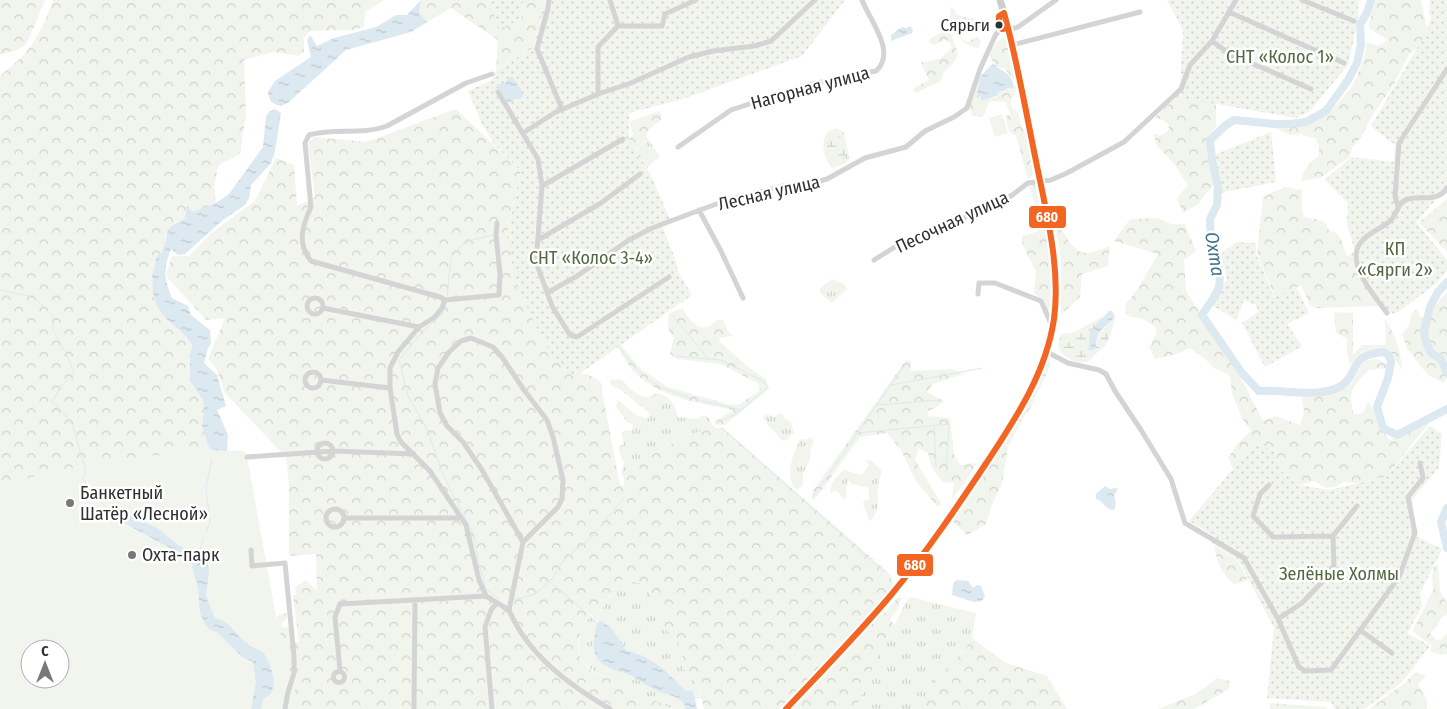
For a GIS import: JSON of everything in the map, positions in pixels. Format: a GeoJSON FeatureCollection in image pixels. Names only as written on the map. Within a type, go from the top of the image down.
{"type":"FeatureCollection","features":[{"type":"Feature","properties":{"kind":"street"},"geometry":{"type":"LineString","coordinates":[[548,0],[548,8],[537,49],[562,109]]}},
{"type":"Feature","properties":{"kind":"street"},"geometry":{"type":"LineString","coordinates":[[610,0],[618,26]]}},
{"type":"Feature","properties":{"kind":"street"},"geometry":{"type":"LineString","coordinates":[[598,94],[598,47],[618,26],[662,26],[665,14],[696,0]]}},
{"type":"Feature","properties":{"kind":"street"},"geometry":{"type":"LineString","coordinates":[[523,133],[562,109],[689,57],[712,51],[754,46],[771,41],[816,0]]}},
{"type":"Feature","properties":{"kind":"street","name":"Нагорная улица"},"geometry":{"type":"LineString","coordinates":[[678,147],[731,110],[807,85],[876,71],[883,62],[884,44],[862,0]]}},
{"type":"Feature","properties":{"kind":"street"},"geometry":{"type":"LineString","coordinates":[[786,709],[890,596],[938,532],[1006,434],[1034,387],[1047,352],[1052,326],[1056,281],[1055,260],[1009,29],[1000,0]]}},
{"type":"Feature","properties":{"kind":"street","name":"Лесная улица"},"geometry":{"type":"LineString","coordinates":[[546,293],[577,276],[641,234],[727,200],[758,194],[787,185],[813,183],[827,179],[865,158],[906,147],[925,131],[954,118],[967,108],[980,69],[996,34],[1002,29],[1018,27],[1056,0]]}},
{"type":"Feature","properties":{"kind":"street"},"geometry":{"type":"LineString","coordinates":[[1236,0],[1212,41],[1234,57],[1311,89]]}},
{"type":"Feature","properties":{"kind":"street"},"geometry":{"type":"LineString","coordinates":[[1302,0],[1354,21]]}},
{"type":"Feature","properties":{"kind":"street"},"geometry":{"type":"LineString","coordinates":[[1012,45],[1140,12]]}},
{"type":"Feature","properties":{"kind":"street"},"geometry":{"type":"LineString","coordinates":[[1229,12],[1344,62]]}},
{"type":"Feature","properties":{"kind":"street","name":"Песочная улица"},"geometry":{"type":"LineString","coordinates":[[874,260],[898,245],[995,205],[1028,183],[1051,180],[1124,142],[1179,92],[1190,65],[1212,41]]}},
{"type":"Feature","properties":{"kind":"street"},"geometry":{"type":"LineString","coordinates":[[1398,206],[1394,197],[1399,142],[1447,69]]}},
{"type":"Feature","properties":{"kind":"street"},"geometry":{"type":"LineString","coordinates":[[492,74],[466,83],[386,126],[373,131],[322,131],[309,135],[305,144],[311,207],[306,216],[301,240],[304,252],[311,261],[446,300],[499,295],[500,274],[496,235],[497,223]]}},
{"type":"Feature","properties":{"kind":"street"},"geometry":{"type":"LineString","coordinates":[[498,92],[538,159],[542,186],[536,262],[546,293],[570,336],[577,337],[669,277]]}},
{"type":"Feature","properties":{"kind":"street"},"geometry":{"type":"LineString","coordinates":[[542,186],[624,139]]}},
{"type":"Feature","properties":{"kind":"street"},"geometry":{"type":"LineString","coordinates":[[538,240],[601,203],[640,174]]}},
{"type":"Feature","properties":{"kind":"street"},"geometry":{"type":"LineString","coordinates":[[1386,314],[1356,265],[1356,254],[1359,244],[1391,220],[1398,206],[1408,199],[1434,198],[1447,188]]}},
{"type":"Feature","properties":{"kind":"street"},"geometry":{"type":"LineString","coordinates":[[700,212],[743,298]]}},
{"type":"Feature","properties":{"kind":"street"},"geometry":{"type":"LineString","coordinates":[[978,294],[979,283],[995,283],[1040,301],[1052,326]]}},
{"type":"Feature","properties":{"kind":"street"},"geometry":{"type":"LineString","coordinates":[[446,300],[435,317],[419,327],[394,359],[390,368],[390,388],[396,434],[401,442],[430,470],[466,525],[479,580],[486,596],[509,610],[527,643],[546,663],[565,680],[610,709]]}},
{"type":"Feature","properties":{"kind":"street"},"geometry":{"type":"LineString","coordinates":[[323,308],[419,327]]}},
{"type":"Feature","properties":{"kind":"street"},"geometry":{"type":"LineString","coordinates":[[509,610],[523,542],[558,507],[562,499],[563,480],[547,420],[493,347],[471,338],[461,341],[449,352],[438,368],[435,384],[440,413],[482,470],[523,542]]}},
{"type":"Feature","properties":{"kind":"street"},"geometry":{"type":"LineString","coordinates":[[1047,352],[1068,363],[1099,370],[1106,374],[1114,391],[1171,479],[1185,523],[1244,558],[1278,618],[1299,667],[1305,671],[1332,670],[1399,577],[1415,533],[1408,498],[1423,478],[1420,462]]}},
{"type":"Feature","properties":{"kind":"street"},"geometry":{"type":"LineString","coordinates":[[322,380],[390,388]]}},
{"type":"Feature","properties":{"kind":"street"},"geometry":{"type":"LineString","coordinates":[[317,452],[319,445],[324,442],[333,446],[334,451]]}},
{"type":"Feature","properties":{"kind":"street"},"geometry":{"type":"LineString","coordinates":[[247,457],[334,451],[414,454]]}},
{"type":"Feature","properties":{"kind":"street"},"geometry":{"type":"LineString","coordinates":[[1269,485],[1260,494],[1253,516],[1273,537],[1333,536]]}},
{"type":"Feature","properties":{"kind":"street"},"geometry":{"type":"LineString","coordinates":[[1278,618],[1302,603],[1322,582],[1334,565],[1333,536],[1357,506]]}},
{"type":"Feature","properties":{"kind":"street"},"geometry":{"type":"LineString","coordinates":[[344,518],[460,518]]}},
{"type":"Feature","properties":{"kind":"street"},"geometry":{"type":"LineString","coordinates":[[251,550],[252,566],[285,563],[294,656],[294,673],[285,709]]}},
{"type":"Feature","properties":{"kind":"street"},"geometry":{"type":"LineString","coordinates":[[340,671],[336,617],[340,604],[486,596]]}},
{"type":"Feature","properties":{"kind":"street"},"geometry":{"type":"LineString","coordinates":[[414,709],[415,601]]}},
{"type":"Feature","properties":{"kind":"street"},"geometry":{"type":"LineString","coordinates":[[492,709],[485,627],[491,610],[497,603]]}},
{"type":"Feature","properties":{"kind":"street"},"geometry":{"type":"LineString","coordinates":[[1360,630],[1392,653]]}},
{"type":"Feature","properties":{"kind":"green space"},"geometry":{"type":"Polygon","coordinates":[[[0,0],[45,0],[26,44],[23,47],[0,55],[0,0]]]}},
{"type":"Feature","properties":{"kind":"green space"},"geometry":{"type":"Polygon","coordinates":[[[54,0],[384,0],[365,12],[364,27],[353,30],[310,31],[304,38],[304,51],[299,56],[274,52],[244,60],[246,115],[240,154],[218,166],[214,187],[216,203],[192,213],[188,207],[185,219],[176,222],[165,236],[165,245],[154,280],[154,298],[162,313],[192,345],[190,355],[191,380],[203,400],[202,427],[210,450],[99,462],[88,465],[229,709],[39,707],[28,689],[70,689],[70,639],[20,639],[20,675],[6,651],[87,465],[21,480],[0,493],[0,76],[21,58],[41,29],[54,0]]]}},
{"type":"Feature","properties":{"kind":"green space"},"geometry":{"type":"Polygon","coordinates":[[[421,0],[491,0],[498,29],[521,19],[523,0],[545,0],[533,48],[496,70],[498,40],[451,8],[427,22],[419,13],[421,0]]]}},
{"type":"Feature","properties":{"kind":"green space"},"geometry":{"type":"Polygon","coordinates":[[[491,0],[523,0],[521,19],[498,30],[491,0]]]}},
{"type":"Feature","properties":{"kind":"green space","name":"СНТ «Колос 3-4»"},"geometry":{"type":"Polygon","coordinates":[[[545,0],[845,0],[802,56],[683,99],[629,113],[629,139],[651,176],[670,219],[661,223],[676,261],[678,272],[692,295],[575,377],[551,353],[535,325],[515,279],[507,235],[521,171],[494,144],[482,124],[468,91],[492,80],[496,70],[533,48],[545,0]]]}},
{"type":"Feature","properties":{"kind":"green space","name":"СНТ «Колос 1»"},"geometry":{"type":"Polygon","coordinates":[[[1167,0],[1359,0],[1357,23],[1348,65],[1310,111],[1296,118],[1181,98],[1183,30],[1167,0]]]}},
{"type":"Feature","properties":{"kind":"green space"},"geometry":{"type":"Polygon","coordinates":[[[1375,0],[1421,0],[1427,29],[1424,42],[1409,54],[1394,84],[1372,116],[1362,136],[1352,148],[1350,157],[1320,178],[1301,181],[1307,167],[1319,156],[1319,146],[1315,138],[1301,134],[1290,135],[1275,128],[1307,126],[1330,112],[1352,87],[1364,59],[1367,42],[1378,46],[1388,40],[1370,29],[1369,25],[1375,0]]]}},
{"type":"Feature","properties":{"kind":"green space","name":"КП «Сярги 2»"},"geometry":{"type":"Polygon","coordinates":[[[1430,0],[1447,0],[1447,184],[1416,222],[1447,260],[1447,271],[1436,284],[1395,314],[1382,309],[1358,274],[1355,265],[1355,252],[1347,223],[1348,203],[1325,180],[1351,157],[1394,162],[1395,145],[1371,126],[1426,33],[1431,18],[1429,12],[1430,0]]]}},
{"type":"Feature","properties":{"kind":"green space"},"geometry":{"type":"Polygon","coordinates":[[[951,7],[955,10],[956,14],[981,22],[981,26],[964,29],[960,35],[963,40],[968,42],[978,36],[981,43],[978,48],[973,47],[966,43],[957,35],[951,34],[958,54],[955,60],[944,73],[941,81],[917,93],[913,91],[913,88],[929,80],[921,63],[940,59],[951,49],[951,45],[945,40],[934,45],[929,43],[933,37],[947,29],[951,7]]]}},
{"type":"Feature","properties":{"kind":"green space"},"geometry":{"type":"Polygon","coordinates":[[[1004,37],[1006,38],[1014,81],[1005,69],[996,66],[989,56],[996,43],[1004,37]]]}},
{"type":"Feature","properties":{"kind":"green space"},"geometry":{"type":"Polygon","coordinates":[[[979,80],[977,93],[983,101],[998,96],[998,92],[1004,92],[1007,89],[1013,90],[1017,84],[1015,94],[1010,103],[1018,113],[1026,135],[1033,172],[1033,175],[1028,179],[1016,136],[1009,131],[1006,119],[1007,115],[1010,114],[1006,102],[992,101],[988,103],[985,114],[981,116],[973,116],[969,108],[979,80]]]}},
{"type":"Feature","properties":{"kind":"green space"},"geometry":{"type":"Polygon","coordinates":[[[1179,94],[1184,98],[1216,98],[1216,127],[1211,133],[1207,147],[1213,185],[1198,204],[1183,213],[1177,198],[1188,185],[1175,165],[1157,146],[1154,135],[1163,135],[1169,129],[1166,122],[1156,117],[1179,94]]]}},
{"type":"Feature","properties":{"kind":"green space"},"geometry":{"type":"Polygon","coordinates":[[[456,109],[521,171],[507,235],[574,377],[580,373],[592,377],[602,384],[620,485],[624,486],[624,478],[643,459],[690,434],[723,428],[890,574],[893,584],[872,613],[779,709],[704,709],[699,687],[685,672],[681,651],[676,638],[666,630],[658,607],[644,584],[619,579],[601,611],[591,615],[581,608],[590,617],[580,634],[579,654],[588,668],[596,673],[673,709],[276,709],[273,621],[279,615],[287,613],[287,618],[281,627],[289,628],[295,642],[299,642],[293,596],[296,594],[295,587],[306,580],[317,591],[316,554],[289,556],[289,484],[286,457],[225,393],[216,368],[208,359],[225,318],[206,320],[166,276],[172,256],[189,256],[210,234],[255,201],[276,158],[294,165],[297,206],[315,197],[308,144],[314,137],[366,142],[456,109]]]}},
{"type":"Feature","properties":{"kind":"green space"},"geometry":{"type":"Polygon","coordinates":[[[659,111],[662,115],[661,120],[648,130],[644,142],[635,151],[629,139],[633,134],[629,122],[659,111]]]}},
{"type":"Feature","properties":{"kind":"green space"},"geometry":{"type":"Polygon","coordinates":[[[1002,114],[1008,133],[995,137],[989,118],[1002,114]]]}},
{"type":"Feature","properties":{"kind":"green space"},"geometry":{"type":"Polygon","coordinates":[[[837,128],[844,133],[849,158],[846,163],[833,168],[827,161],[823,145],[829,131],[837,128]]]}},
{"type":"Feature","properties":{"kind":"green space"},"geometry":{"type":"Polygon","coordinates":[[[1271,132],[1276,182],[1220,193],[1214,155],[1271,132]]]}},
{"type":"Feature","properties":{"kind":"green space"},"geometry":{"type":"Polygon","coordinates":[[[834,133],[839,134],[844,147],[845,157],[839,160],[830,159],[827,152],[828,142],[834,133]]]}},
{"type":"Feature","properties":{"kind":"green space"},"geometry":{"type":"Polygon","coordinates":[[[646,136],[660,157],[646,170],[635,151],[644,142],[646,136]]]}},
{"type":"Feature","properties":{"kind":"green space"},"geometry":{"type":"Polygon","coordinates":[[[1028,183],[1035,185],[1049,249],[1051,297],[1049,314],[1043,301],[1034,293],[1036,271],[1022,244],[1022,236],[1037,232],[1037,211],[1028,183]]]}},
{"type":"Feature","properties":{"kind":"green space"},"geometry":{"type":"Polygon","coordinates":[[[1285,187],[1302,190],[1304,217],[1326,223],[1329,231],[1334,232],[1340,237],[1348,257],[1353,252],[1358,275],[1379,306],[1318,308],[1310,305],[1301,285],[1275,297],[1257,253],[1263,197],[1285,187]]]}},
{"type":"Feature","properties":{"kind":"green space"},"geometry":{"type":"Polygon","coordinates":[[[1447,199],[1447,252],[1419,222],[1447,199]]]}},
{"type":"Feature","properties":{"kind":"green space"},"geometry":{"type":"Polygon","coordinates":[[[1055,210],[1066,237],[1081,252],[1087,253],[1110,246],[1108,266],[1082,274],[1080,297],[1061,315],[1061,256],[1051,212],[1055,210]]]}},
{"type":"Feature","properties":{"kind":"green space"},"geometry":{"type":"Polygon","coordinates":[[[1158,218],[1171,224],[1185,224],[1196,251],[1184,260],[1186,291],[1244,384],[1263,421],[1276,416],[1300,425],[1304,412],[1302,395],[1315,395],[1341,390],[1352,382],[1364,361],[1377,359],[1386,363],[1387,368],[1369,370],[1352,389],[1353,413],[1363,413],[1368,402],[1389,440],[1429,423],[1386,477],[1357,483],[1344,482],[1335,487],[1326,488],[1314,481],[1300,485],[1279,470],[1276,451],[1256,442],[1233,469],[1228,458],[1238,443],[1251,431],[1242,418],[1232,393],[1230,377],[1226,373],[1214,368],[1190,348],[1177,354],[1155,359],[1149,347],[1156,335],[1156,327],[1142,318],[1130,317],[1125,314],[1126,304],[1137,290],[1158,254],[1114,241],[1130,219],[1158,218]]]}},
{"type":"Feature","properties":{"kind":"green space"},"geometry":{"type":"Polygon","coordinates":[[[1236,242],[1256,243],[1256,253],[1274,297],[1296,287],[1309,313],[1287,324],[1302,346],[1265,367],[1242,323],[1258,312],[1256,305],[1244,300],[1236,320],[1212,305],[1227,279],[1221,254],[1236,242]]]}},
{"type":"Feature","properties":{"kind":"green space"},"geometry":{"type":"Polygon","coordinates":[[[832,279],[845,285],[847,289],[832,303],[820,293],[820,288],[832,279]]]}},
{"type":"Feature","properties":{"kind":"green space"},"geometry":{"type":"Polygon","coordinates":[[[1447,292],[1447,377],[1444,383],[1428,375],[1408,350],[1402,335],[1410,323],[1411,314],[1417,309],[1420,317],[1424,317],[1447,292]]]}},
{"type":"Feature","properties":{"kind":"green space"},"geometry":{"type":"Polygon","coordinates":[[[683,308],[686,315],[699,326],[707,327],[717,320],[723,320],[728,331],[733,336],[719,338],[720,342],[766,380],[769,389],[725,425],[715,425],[716,421],[733,410],[689,401],[661,391],[636,374],[627,363],[618,346],[620,344],[642,370],[668,387],[731,405],[740,404],[760,390],[759,384],[721,364],[677,359],[670,354],[674,337],[668,326],[669,313],[683,308]]]}},
{"type":"Feature","properties":{"kind":"green space"},"geometry":{"type":"Polygon","coordinates":[[[1334,312],[1353,313],[1353,355],[1362,345],[1386,345],[1385,319],[1397,342],[1402,369],[1388,350],[1381,349],[1361,353],[1350,366],[1347,339],[1336,333],[1334,312]]]}},
{"type":"Feature","properties":{"kind":"green space"},"geometry":{"type":"Polygon","coordinates":[[[1103,316],[1100,322],[1090,331],[1088,350],[1092,351],[1096,348],[1100,333],[1115,318],[1110,337],[1104,347],[1085,362],[1073,361],[1063,355],[1058,345],[1062,334],[1075,332],[1103,316]]]}},
{"type":"Feature","properties":{"kind":"green space"},"geometry":{"type":"Polygon","coordinates":[[[906,360],[911,362],[910,371],[951,369],[963,374],[933,384],[927,392],[944,401],[927,411],[928,416],[950,418],[954,454],[960,465],[977,463],[967,479],[952,499],[954,483],[942,482],[931,466],[928,453],[918,448],[915,460],[942,505],[937,506],[916,481],[901,450],[887,433],[860,437],[816,498],[812,500],[812,492],[906,360]]]}},
{"type":"Feature","properties":{"kind":"green space"},"geometry":{"type":"Polygon","coordinates":[[[1048,361],[1051,364],[1031,407],[1008,447],[1002,484],[993,502],[986,524],[967,535],[954,523],[953,518],[1010,431],[1045,363],[1048,361]]]}},
{"type":"Feature","properties":{"kind":"green space"},"geometry":{"type":"Polygon","coordinates":[[[611,379],[622,380],[642,396],[647,397],[656,393],[661,394],[674,405],[678,417],[696,419],[701,416],[707,416],[715,428],[690,434],[643,459],[624,478],[621,474],[624,463],[619,452],[619,446],[624,444],[621,432],[632,431],[633,425],[627,422],[616,406],[618,400],[636,415],[647,419],[650,414],[621,390],[610,385],[611,379]]]}},
{"type":"Feature","properties":{"kind":"green space"},"geometry":{"type":"Polygon","coordinates":[[[779,413],[791,422],[794,433],[785,441],[781,440],[763,417],[766,414],[774,417],[779,413]]]}},
{"type":"Feature","properties":{"kind":"green space","name":"Зелёные Холмы"},"geometry":{"type":"Polygon","coordinates":[[[1430,426],[1442,434],[1439,467],[1412,500],[1417,537],[1442,549],[1420,593],[1422,607],[1407,633],[1430,646],[1401,683],[1364,709],[1335,709],[1331,702],[1267,698],[1274,628],[1239,561],[1212,543],[1215,537],[1189,521],[1256,442],[1276,452],[1279,470],[1300,485],[1329,490],[1386,477],[1430,426]]]}},
{"type":"Feature","properties":{"kind":"green space"},"geometry":{"type":"Polygon","coordinates":[[[811,437],[814,442],[811,448],[810,460],[803,473],[803,485],[799,489],[795,489],[790,471],[793,457],[800,439],[806,440],[811,437]]]}},
{"type":"Feature","properties":{"kind":"green space","name":"Охта-парк"},"geometry":{"type":"Polygon","coordinates":[[[202,450],[244,451],[247,457],[276,617],[300,709],[0,709],[0,493],[21,480],[99,462],[202,450]]]}},
{"type":"Feature","properties":{"kind":"green space"},"geometry":{"type":"Polygon","coordinates":[[[866,460],[872,461],[881,470],[878,487],[878,505],[871,521],[863,503],[869,499],[869,488],[852,484],[849,479],[844,500],[837,491],[831,492],[833,481],[845,469],[862,475],[869,465],[866,460]]]}},
{"type":"Feature","properties":{"kind":"green space"},"geometry":{"type":"Polygon","coordinates":[[[1215,546],[1238,561],[1247,579],[1246,581],[1234,584],[1230,580],[1218,562],[1215,546]]]}},
{"type":"Feature","properties":{"kind":"green space"},"geometry":{"type":"Polygon","coordinates":[[[1438,564],[1440,591],[1447,603],[1447,615],[1442,617],[1430,634],[1437,640],[1442,639],[1447,633],[1447,654],[1441,655],[1430,651],[1432,646],[1413,631],[1433,590],[1432,575],[1434,566],[1438,564]]]}},
{"type":"Feature","properties":{"kind":"green space"},"geometry":{"type":"Polygon","coordinates":[[[619,579],[644,584],[658,607],[666,630],[676,638],[681,651],[685,672],[699,687],[701,695],[695,697],[693,690],[686,691],[657,665],[636,654],[662,637],[635,654],[626,650],[602,621],[599,622],[591,615],[601,611],[619,579]]]}},
{"type":"Feature","properties":{"kind":"green space"},"geometry":{"type":"Polygon","coordinates":[[[898,597],[902,598],[897,611],[890,619],[894,625],[855,709],[790,709],[878,615],[883,615],[898,597]]]}},
{"type":"Feature","properties":{"kind":"green space"},"geometry":{"type":"Polygon","coordinates":[[[910,597],[976,613],[972,638],[956,660],[929,687],[926,709],[855,709],[882,647],[910,597]]]}},
{"type":"Feature","properties":{"kind":"green space"},"geometry":{"type":"Polygon","coordinates":[[[590,617],[598,623],[595,637],[599,662],[658,691],[673,695],[681,700],[686,709],[667,707],[642,696],[598,674],[584,663],[579,651],[579,639],[583,627],[590,617]]]}},
{"type":"Feature","properties":{"kind":"green space"},"geometry":{"type":"Polygon","coordinates":[[[972,638],[1006,663],[1047,676],[1067,709],[926,709],[925,701],[930,688],[960,655],[972,638]]]}},
{"type":"Feature","properties":{"kind":"green space"},"geometry":{"type":"Polygon","coordinates":[[[1416,672],[1426,676],[1418,685],[1427,699],[1427,709],[1369,709],[1402,685],[1416,672]]]}},
{"type":"Feature","properties":{"kind":"green space"},"geometry":{"type":"Polygon","coordinates":[[[1217,678],[1230,681],[1229,689],[1194,709],[1158,709],[1196,694],[1217,678]]]}},
{"type":"Feature","properties":{"kind":"green space"},"geometry":{"type":"Polygon","coordinates":[[[1270,703],[1326,707],[1327,709],[1270,709],[1270,703]]]}},
{"type":"Feature","properties":{"kind":"water"},"geometry":{"type":"Polygon","coordinates":[[[421,0],[419,13],[427,22],[411,32],[346,50],[289,102],[281,106],[270,100],[268,92],[275,81],[311,57],[307,40],[310,35],[317,46],[334,38],[376,27],[396,15],[407,15],[421,0]]]}},
{"type":"Feature","properties":{"kind":"water"},"geometry":{"type":"Polygon","coordinates":[[[910,26],[913,29],[912,33],[891,41],[891,35],[902,27],[910,26]]]}},
{"type":"Feature","properties":{"kind":"water"},"geometry":{"type":"Polygon","coordinates":[[[993,63],[1011,78],[1014,88],[998,92],[998,95],[983,101],[977,93],[980,77],[993,63]]]}},
{"type":"Feature","properties":{"kind":"water"},"geometry":{"type":"Polygon","coordinates":[[[512,76],[521,89],[523,96],[508,103],[496,84],[503,84],[512,76]]]}},
{"type":"Feature","properties":{"kind":"water"},"geometry":{"type":"Polygon","coordinates":[[[275,109],[281,113],[275,151],[271,163],[251,185],[249,198],[245,205],[223,220],[185,254],[178,255],[171,249],[167,262],[165,274],[172,298],[188,306],[191,315],[210,330],[211,344],[204,363],[217,375],[226,406],[217,410],[228,435],[227,451],[210,450],[202,427],[203,400],[190,380],[192,345],[185,335],[163,315],[154,299],[152,283],[155,265],[157,255],[161,254],[164,248],[169,230],[172,226],[185,219],[187,206],[192,212],[216,203],[229,194],[263,147],[266,116],[275,109]]]}},
{"type":"Feature","properties":{"kind":"water"},"geometry":{"type":"Polygon","coordinates":[[[1109,311],[1112,311],[1115,317],[1099,333],[1096,348],[1092,351],[1088,350],[1090,331],[1109,311]]]}},
{"type":"Feature","properties":{"kind":"water"},"geometry":{"type":"Polygon","coordinates":[[[1105,486],[1110,489],[1118,489],[1114,495],[1116,504],[1114,510],[1109,509],[1096,499],[1096,494],[1105,486]]]}},
{"type":"Feature","properties":{"kind":"water"},"geometry":{"type":"Polygon","coordinates":[[[112,512],[129,515],[159,529],[178,545],[207,559],[209,570],[206,596],[215,618],[225,622],[247,644],[262,652],[273,674],[274,684],[271,693],[263,699],[261,709],[251,709],[256,682],[253,662],[242,657],[218,633],[209,629],[205,624],[200,612],[198,589],[191,562],[179,553],[115,518],[112,512]]]}},
{"type":"Feature","properties":{"kind":"water"},"geometry":{"type":"Polygon","coordinates":[[[956,580],[968,581],[973,588],[977,585],[981,586],[985,596],[982,601],[974,602],[952,595],[953,585],[956,580]]]}},
{"type":"Feature","properties":{"kind":"water"},"geometry":{"type":"Polygon","coordinates":[[[602,621],[613,630],[626,650],[645,657],[661,667],[686,691],[693,690],[697,709],[686,709],[678,698],[658,691],[600,661],[594,650],[594,641],[598,622],[602,621]]]}},
{"type":"Feature","properties":{"kind":"waterway","name":"Охта"},"geometry":{"type":"LineString","coordinates":[[1371,0],[1367,13],[1360,24],[1361,45],[1357,63],[1348,80],[1326,111],[1306,122],[1289,124],[1234,120],[1210,140],[1212,161],[1218,187],[1217,205],[1210,219],[1211,249],[1218,263],[1220,280],[1217,292],[1202,315],[1242,373],[1259,391],[1312,393],[1332,390],[1341,386],[1347,380],[1356,364],[1365,356],[1384,352],[1389,356],[1391,362],[1388,378],[1377,407],[1383,428],[1397,435],[1447,409]]}},
{"type":"Feature","properties":{"kind":"waterway"},"geometry":{"type":"LineString","coordinates":[[447,296],[451,257],[465,242],[493,235]]}},
{"type":"Feature","properties":{"kind":"waterway"},"geometry":{"type":"LineString","coordinates":[[1447,282],[1438,292],[1430,307],[1424,332],[1431,353],[1441,359],[1447,372]]}},
{"type":"Feature","properties":{"kind":"waterway"},"geometry":{"type":"LineString","coordinates":[[0,290],[36,299],[52,315],[54,319],[53,329],[74,373],[61,386],[52,402],[64,413],[73,426],[85,468],[83,479],[92,492],[112,513]]}},
{"type":"Feature","properties":{"kind":"waterway"},"geometry":{"type":"LineString","coordinates":[[445,308],[444,312],[422,332],[399,360],[408,396],[428,431],[444,477],[474,535],[478,560],[486,589],[498,598]]}},
{"type":"Feature","properties":{"kind":"waterway"},"geometry":{"type":"LineString","coordinates":[[672,315],[708,358]]}},
{"type":"Feature","properties":{"kind":"waterway"},"geometry":{"type":"LineString","coordinates":[[618,346],[642,374],[660,387],[682,395],[740,410]]}},
{"type":"Feature","properties":{"kind":"waterway"},"geometry":{"type":"LineString","coordinates":[[676,356],[721,360],[763,381],[768,387],[736,414],[717,423]]}},
{"type":"Feature","properties":{"kind":"waterway"},"geometry":{"type":"LineString","coordinates":[[813,497],[906,363]]}},
{"type":"Feature","properties":{"kind":"waterway"},"geometry":{"type":"LineString","coordinates":[[891,385],[982,368]]}},
{"type":"Feature","properties":{"kind":"waterway"},"geometry":{"type":"LineString","coordinates":[[877,405],[940,400]]}},
{"type":"Feature","properties":{"kind":"waterway"},"geometry":{"type":"LineString","coordinates":[[858,433],[949,424],[946,473]]}},
{"type":"Feature","properties":{"kind":"waterway"},"geometry":{"type":"LineString","coordinates":[[934,426],[936,467]]}},
{"type":"Feature","properties":{"kind":"waterway"},"geometry":{"type":"LineString","coordinates":[[722,428],[884,572]]}},
{"type":"Feature","properties":{"kind":"waterway"},"geometry":{"type":"LineString","coordinates":[[206,487],[212,459]]}},
{"type":"Feature","properties":{"kind":"waterway"},"geometry":{"type":"LineString","coordinates":[[206,490],[210,521],[207,530]]}},
{"type":"Feature","properties":{"kind":"waterway"},"geometry":{"type":"LineString","coordinates":[[514,600],[535,594],[552,579],[564,559],[589,540],[624,498]]}},
{"type":"Feature","properties":{"kind":"waterway","name":"Охта"},"geometry":{"type":"LineString","coordinates":[[1447,508],[1441,522],[1447,548]]}},
{"type":"Feature","properties":{"kind":"waterway"},"geometry":{"type":"LineString","coordinates":[[199,554],[203,538]]}},
{"type":"Feature","properties":{"kind":"waterway"},"geometry":{"type":"LineString","coordinates":[[549,581],[599,624]]}},
{"type":"Feature","properties":{"kind":"waterway"},"geometry":{"type":"LineString","coordinates":[[695,698],[702,697]]}},
{"type":"Feature","properties":{"kind":"transit line","name":"680"},"geometry":{"type":"LineString","coordinates":[[1004,13],[1008,28],[1002,29],[999,25],[999,16],[1004,13]]}},
{"type":"Feature","properties":{"kind":"transit line","name":"680"},"geometry":{"type":"LineString","coordinates":[[786,709],[878,610],[929,546],[1009,429],[1037,376],[1044,358],[1054,319],[1056,299],[1054,260],[1044,200],[1008,28]]}},
{"type":"Feature","properties":{"kind":"place","name":"Сярьги"},"geometry":{"type":"Point","coordinates":[999,25]}},
{"type":"Feature","properties":{"kind":"place","name":"Банкетный Шатёр «Лесной»"},"geometry":{"type":"Point","coordinates":[70,503]}},
{"type":"Feature","properties":{"kind":"place","name":"Охта-парк"},"geometry":{"type":"Point","coordinates":[132,555]}}]}
